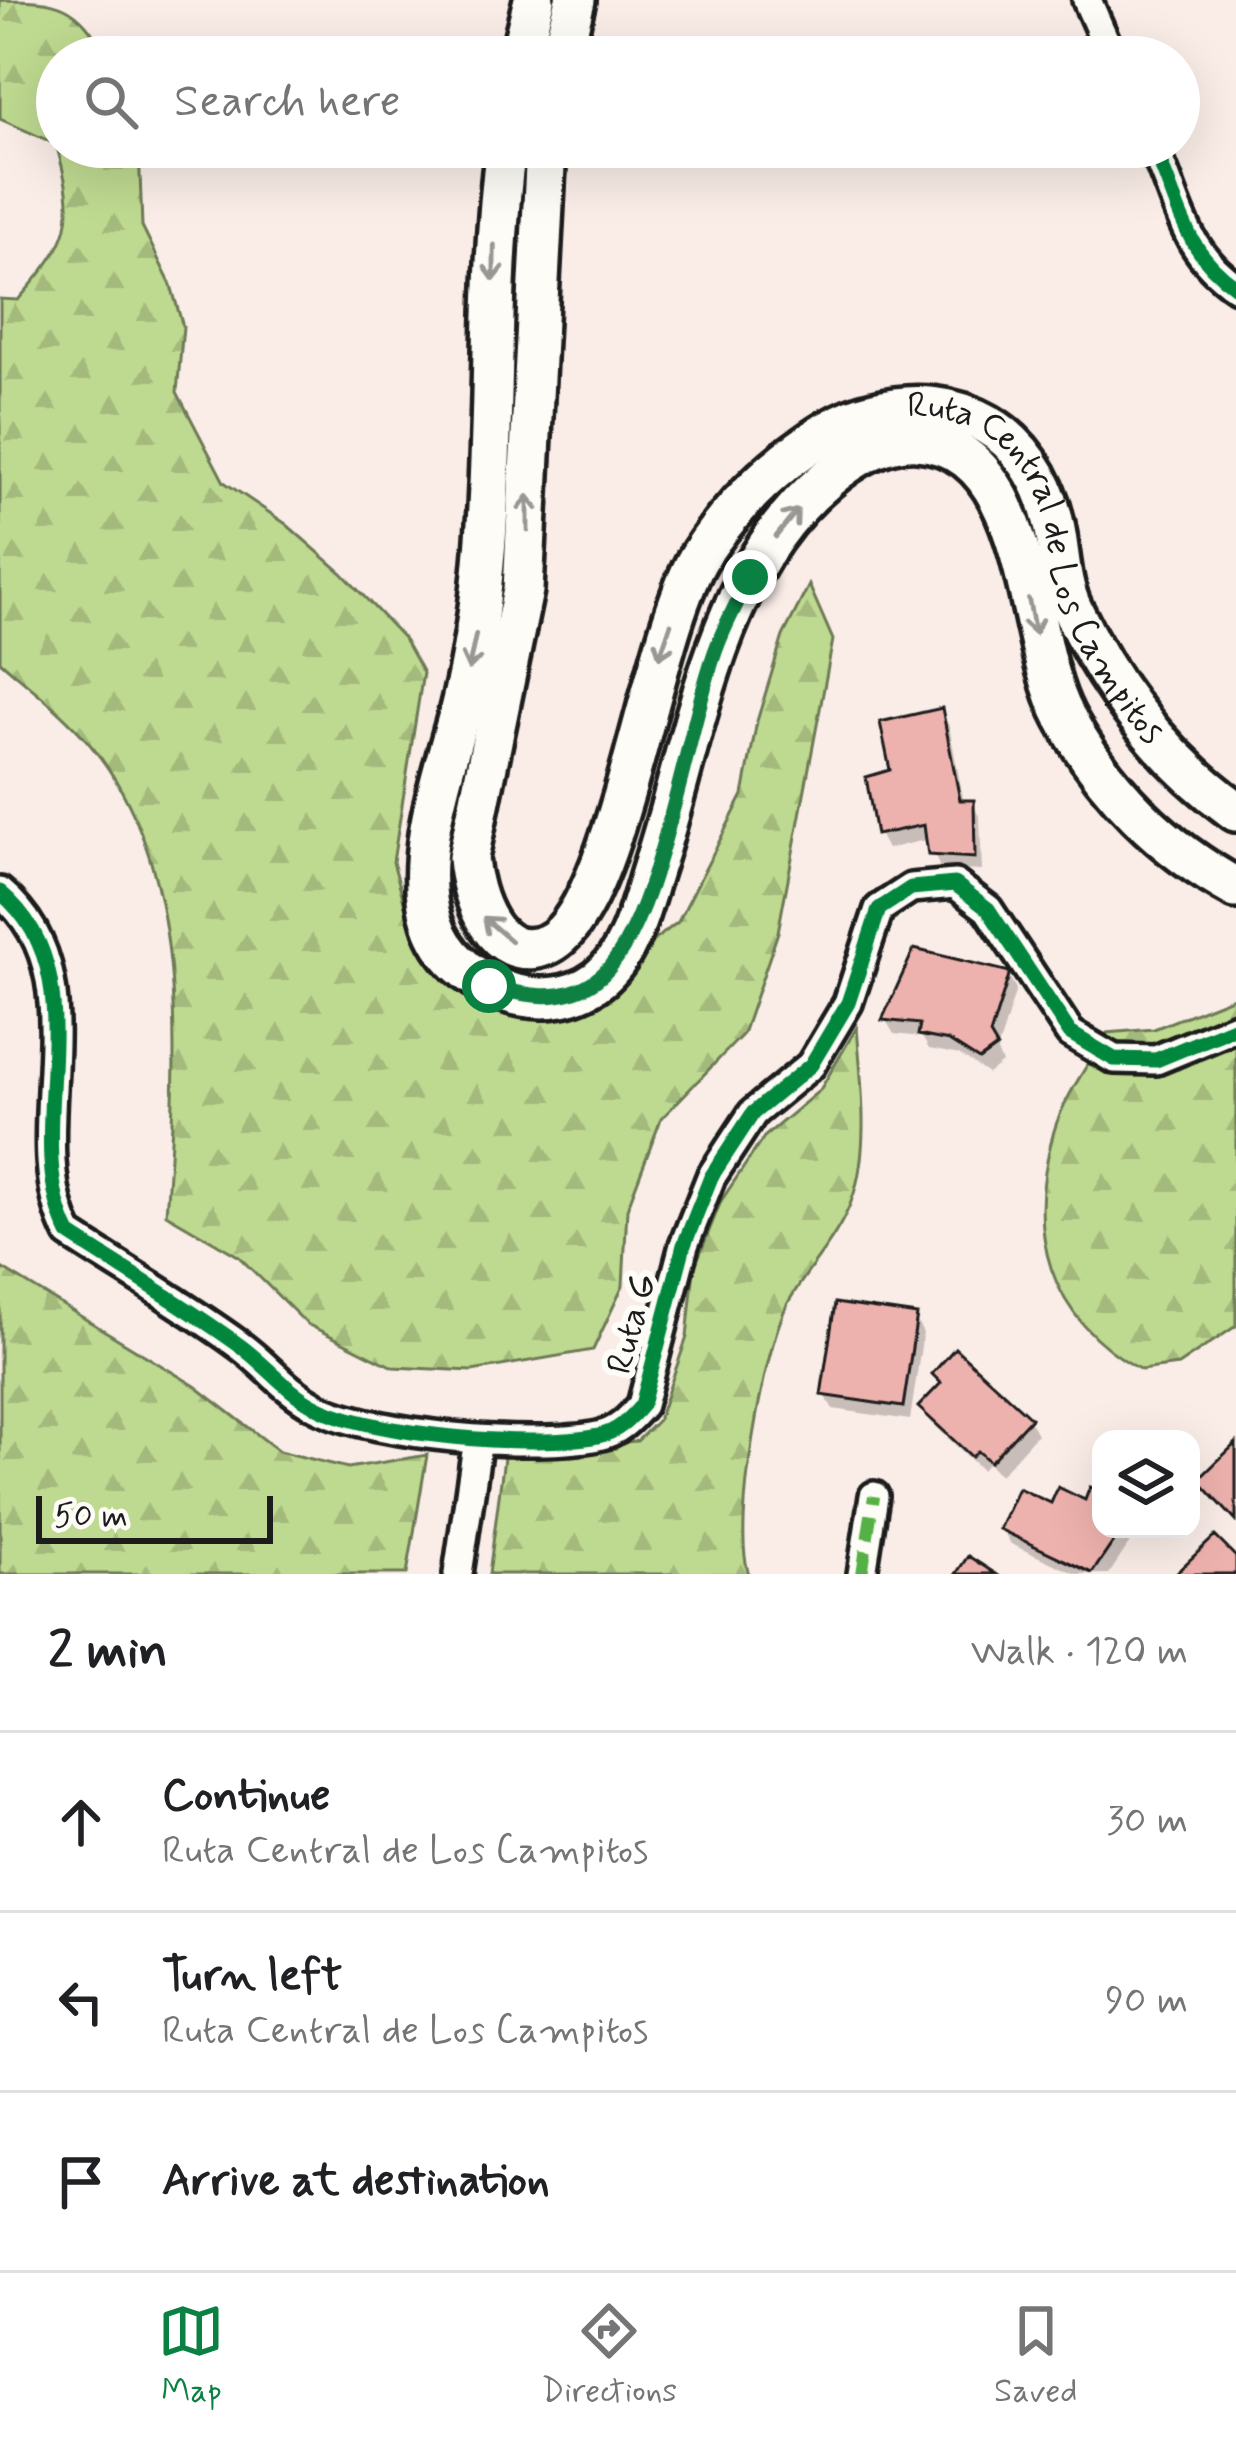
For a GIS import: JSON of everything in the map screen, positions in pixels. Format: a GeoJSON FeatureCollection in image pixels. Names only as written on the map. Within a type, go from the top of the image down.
{"type":"FeatureCollection","features":[{"type":"Feature","properties":{"kind":"main road"},"geometry":{"type":"LineString","coordinates":[[525,36],[534,0]]}},
{"type":"Feature","properties":{"kind":"main road"},"geometry":{"type":"LineString","coordinates":[[566,36],[575,0]]}},
{"type":"Feature","properties":{"kind":"main road","name":"Ruta Central de Los Campitos"},"geometry":{"type":"LineString","coordinates":[[503,168],[493,253],[491,522],[476,634],[434,807],[427,894],[445,950],[464,970],[489,986],[548,998],[598,980],[615,961],[642,909],[717,645],[750,577],[819,485],[866,452],[913,440],[964,454],[995,486],[1053,691],[1096,764],[1164,842],[1236,888]]}},
{"type":"Feature","properties":{"kind":"main road","name":"Ruta Central de Los Campitos"},"geometry":{"type":"LineString","coordinates":[[545,168],[523,590],[468,858],[474,903],[486,923],[519,945],[538,949],[559,940],[577,922],[601,869],[654,675],[701,554],[751,493],[789,459],[834,427],[898,406],[966,411],[1010,443],[1031,469],[1053,515],[1068,602],[1092,649],[1160,744],[1236,812]]}},
{"type":"Feature","properties":{"kind":"street"},"geometry":{"type":"LineString","coordinates":[[1087,0],[1103,36]]}},
{"type":"Feature","properties":{"kind":"street"},"geometry":{"type":"LineString","coordinates":[[1160,168],[1175,216],[1202,254],[1236,287]]}},
{"type":"Feature","properties":{"kind":"street","name":"Ruta G"},"geometry":{"type":"LineString","coordinates":[[0,892],[22,910],[48,982],[56,1033],[51,1170],[55,1206],[69,1234],[243,1347],[282,1386],[320,1408],[354,1421],[478,1439],[598,1436],[624,1425],[643,1405],[684,1245],[711,1177],[753,1113],[811,1065],[848,1003],[879,909],[911,888],[955,884],[988,909],[1070,1033],[1114,1059],[1156,1060],[1236,1028]]}},
{"type":"Feature","properties":{"kind":"street"},"geometry":{"type":"LineString","coordinates":[[458,1574],[478,1439]]}},
{"type":"Feature","properties":{"kind":"street"},"geometry":{"type":"LineString","coordinates":[[862,1574],[874,1496]]}},
{"type":"Feature","properties":{"kind":"green space"},"geometry":{"type":"Polygon","coordinates":[[[0,0],[38,1],[76,15],[93,36],[36,36],[36,135],[0,119],[0,0]]]}},
{"type":"Feature","properties":{"kind":"green space"},"geometry":{"type":"Polygon","coordinates":[[[140,168],[142,226],[171,285],[183,327],[177,392],[224,482],[286,524],[342,573],[404,639],[423,673],[393,862],[409,919],[459,979],[545,992],[643,949],[678,922],[743,795],[757,721],[783,636],[809,585],[833,640],[778,932],[743,1034],[661,1119],[627,1209],[623,1286],[593,1350],[472,1371],[393,1367],[307,1324],[238,1256],[166,1214],[174,1031],[162,906],[146,846],[122,791],[88,742],[0,661],[0,299],[18,300],[59,245],[68,212],[63,171],[140,168]]]}},
{"type":"Feature","properties":{"kind":"green space"},"geometry":{"type":"Polygon","coordinates":[[[1236,996],[1236,1326],[1178,1365],[1141,1370],[1084,1325],[1051,1269],[1042,1204],[1054,1131],[1070,1093],[1107,1033],[1154,1029],[1236,996]]]}},
{"type":"Feature","properties":{"kind":"green space"},"geometry":{"type":"Polygon","coordinates":[[[857,1027],[863,1115],[857,1182],[838,1229],[788,1303],[769,1358],[747,1480],[744,1519],[749,1574],[489,1574],[505,1450],[637,1441],[658,1420],[687,1337],[694,1269],[721,1201],[764,1137],[820,1090],[857,1027]]]}},
{"type":"Feature","properties":{"kind":"green space"},"geometry":{"type":"Polygon","coordinates":[[[0,1267],[195,1386],[279,1451],[348,1468],[427,1455],[407,1574],[0,1574],[0,1267]]]}},
{"type":"Feature","properties":{"kind":"building"},"geometry":{"type":"Polygon","coordinates":[[[942,708],[960,800],[974,800],[975,858],[928,855],[924,825],[876,835],[866,777],[890,770],[880,722],[942,708]]]}},
{"type":"Feature","properties":{"kind":"building"},"geometry":{"type":"Polygon","coordinates":[[[914,949],[1010,972],[990,1035],[997,1047],[979,1060],[949,1041],[918,1035],[920,1024],[882,1020],[914,949]]]}},
{"type":"Feature","properties":{"kind":"building"},"geometry":{"type":"Polygon","coordinates":[[[835,1303],[917,1315],[903,1407],[821,1395],[835,1303]]]}},
{"type":"Feature","properties":{"kind":"building"},"geometry":{"type":"Polygon","coordinates":[[[955,1348],[1031,1418],[990,1462],[978,1451],[972,1457],[918,1407],[941,1383],[932,1374],[955,1348]]]}},
{"type":"Feature","properties":{"kind":"building"},"geometry":{"type":"Polygon","coordinates":[[[1236,1443],[1236,1521],[1200,1482],[1236,1443]]]}},
{"type":"Feature","properties":{"kind":"building"},"geometry":{"type":"Polygon","coordinates":[[[1058,1487],[1085,1500],[1092,1488],[1092,1538],[1116,1538],[1092,1573],[999,1529],[1018,1488],[1051,1503],[1058,1487]]]}},
{"type":"Feature","properties":{"kind":"building"},"geometry":{"type":"Polygon","coordinates":[[[1215,1536],[1236,1557],[1236,1574],[1175,1574],[1215,1536]]]}},
{"type":"Feature","properties":{"kind":"building"},"geometry":{"type":"Polygon","coordinates":[[[968,1556],[996,1574],[956,1574],[968,1556]]]}},
{"type":"Feature","properties":{"kind":"marked path"},"geometry":{"type":"LineString","coordinates":[[862,1574],[874,1496]]}},
{"type":"Feature","properties":{"kind":"cycle path"},"geometry":{"type":"LineString","coordinates":[[1162,168],[1192,240],[1217,272],[1236,287]]}},
{"type":"Feature","properties":{"kind":"cycle path"},"geometry":{"type":"LineString","coordinates":[[0,892],[31,927],[47,967],[54,1011],[50,1149],[55,1193],[69,1234],[218,1330],[317,1407],[376,1426],[456,1437],[536,1441],[598,1436],[618,1428],[642,1405],[684,1245],[711,1177],[753,1113],[811,1065],[848,1003],[879,909],[911,888],[955,884],[988,909],[1070,1033],[1114,1059],[1156,1060],[1236,1027]]}},
{"type":"Feature","properties":{"kind":"route"},"geometry":{"type":"LineString","coordinates":[[489,986],[548,998],[598,980],[615,961],[642,909],[717,645],[750,577]]}}]}
